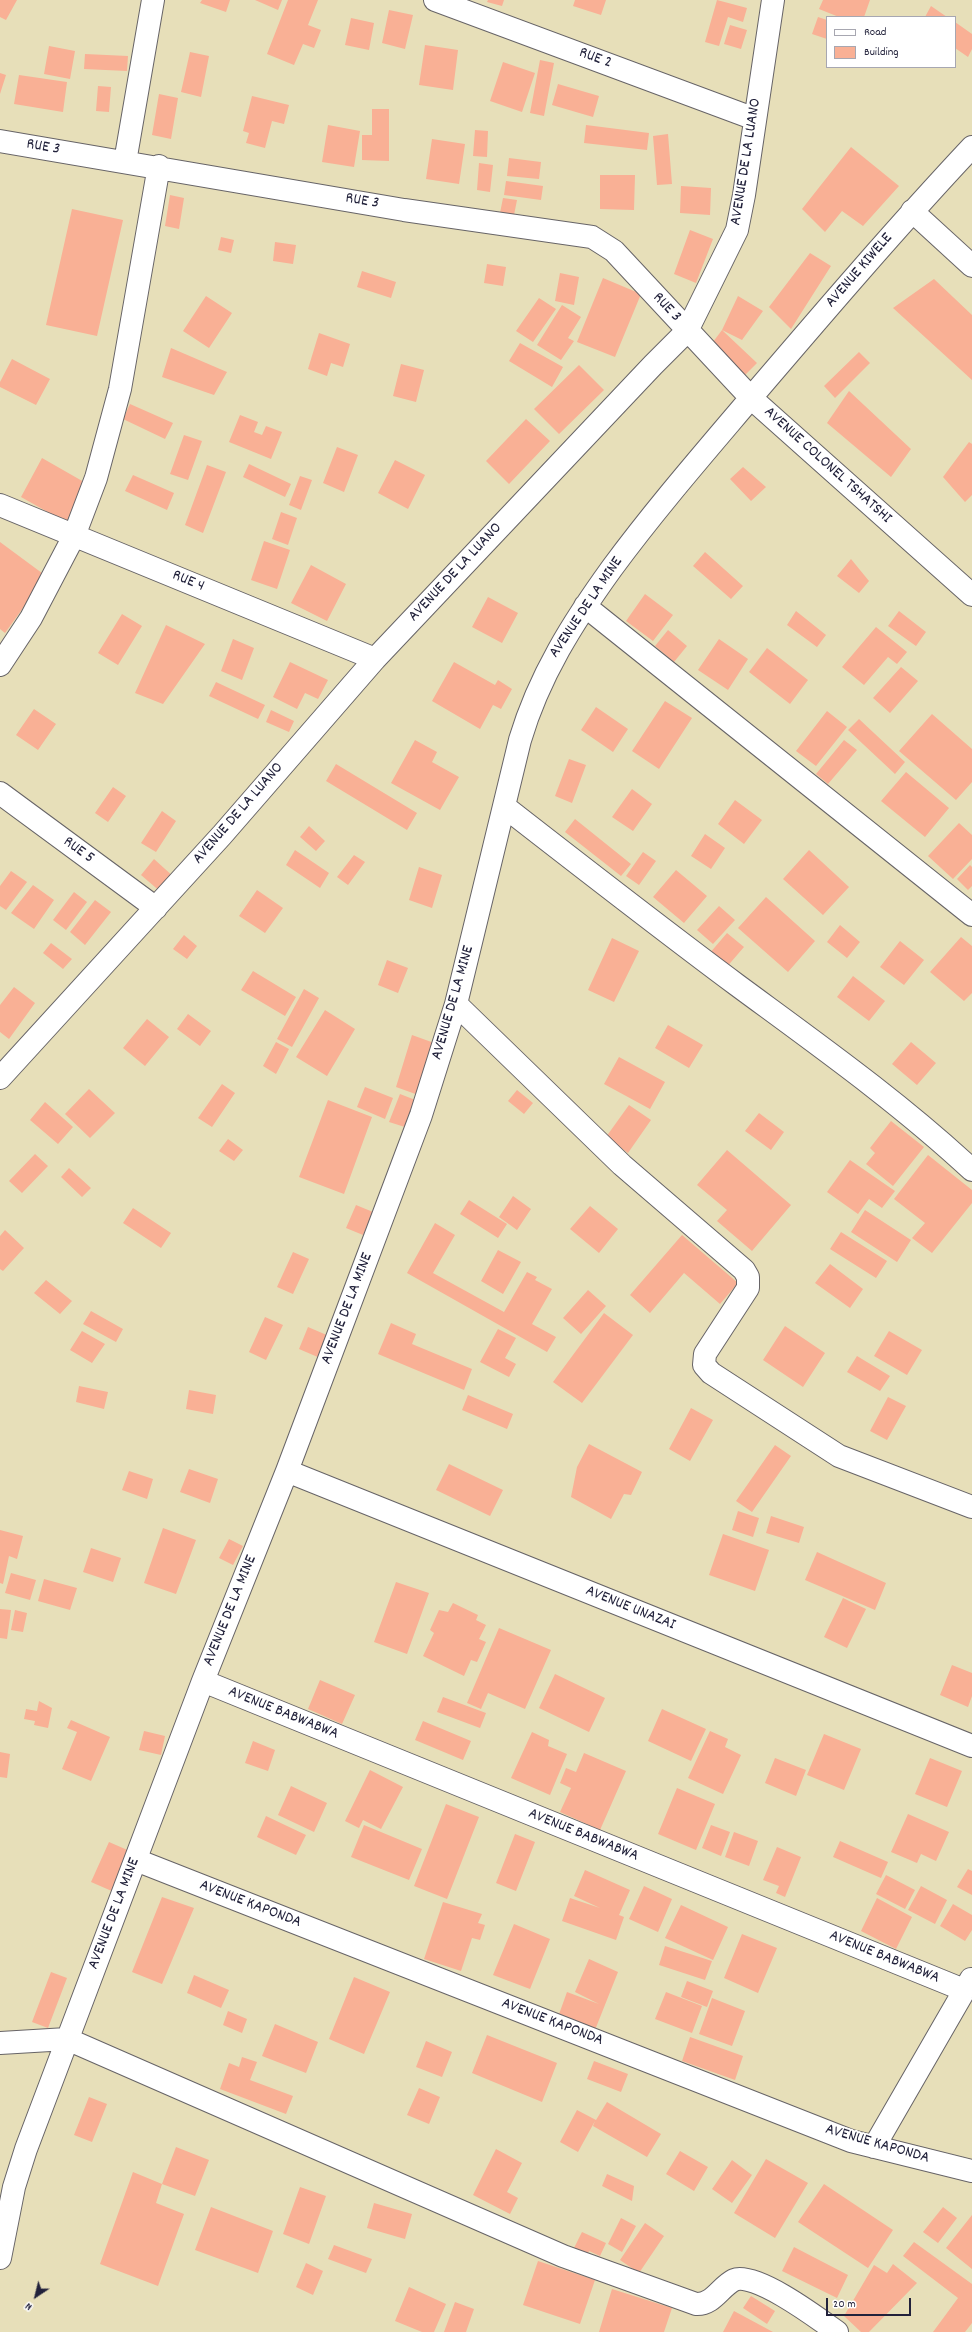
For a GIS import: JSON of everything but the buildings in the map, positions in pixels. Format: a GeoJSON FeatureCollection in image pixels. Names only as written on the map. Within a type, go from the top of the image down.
{"type":"FeatureCollection","features":[{"type":"Feature","properties":{"kind":"street"},"geometry":{"type":"LineString","coordinates":[[125,162],[152,0]]}},
{"type":"Feature","properties":{"kind":"street","name":"RUE 2"},"geometry":{"type":"LineString","coordinates":[[435,0],[755,119]]}},
{"type":"Feature","properties":{"kind":"street","name":"AVENUE DE LA LUANO"},"geometry":{"type":"LineString","coordinates":[[0,1078],[156,908],[376,659],[653,365],[687,331],[737,230],[744,195],[773,0]]}},
{"type":"Feature","properties":{"kind":"street","name":"RUE 3"},"geometry":{"type":"LineString","coordinates":[[0,141],[125,162],[159,166],[404,210],[592,237],[614,251],[687,331]]}},
{"type":"Feature","properties":{"kind":"street","name":"AVENUE KIWELE"},"geometry":{"type":"LineString","coordinates":[[751,398],[912,211],[972,147]]}},
{"type":"Feature","properties":{"kind":"street"},"geometry":{"type":"LineString","coordinates":[[0,664],[31,618],[74,536],[96,478],[120,389],[159,166]]}},
{"type":"Feature","properties":{"kind":"street"},"geometry":{"type":"LineString","coordinates":[[912,211],[972,266]]}},
{"type":"Feature","properties":{"kind":"street","name":"AVENUE COLONEL TSHATSHI"},"geometry":{"type":"LineString","coordinates":[[687,331],[751,398],[972,595]]}},
{"type":"Feature","properties":{"kind":"street","name":"AVENUE DE LA MINE"},"geometry":{"type":"LineString","coordinates":[[0,2258],[14,2187],[67,2040],[203,1681],[287,1471],[421,1115],[456,1004],[529,710],[553,658],[585,606],[673,488],[751,398]]}},
{"type":"Feature","properties":{"kind":"street","name":"RUE 4"},"geometry":{"type":"LineString","coordinates":[[0,505],[376,659]]}},
{"type":"Feature","properties":{"kind":"street"},"geometry":{"type":"LineString","coordinates":[[585,606],[972,915]]}},
{"type":"Feature","properties":{"kind":"street","name":"RUE 5"},"geometry":{"type":"LineString","coordinates":[[0,793],[156,908]]}},
{"type":"Feature","properties":{"kind":"street"},"geometry":{"type":"LineString","coordinates":[[505,807],[685,946],[934,1134],[972,1170]]}},
{"type":"Feature","properties":{"kind":"street"},"geometry":{"type":"LineString","coordinates":[[456,1004],[622,1164],[744,1270],[748,1277],[748,1288],[705,1354],[704,1365],[710,1373],[839,1456],[972,1507]]}},
{"type":"Feature","properties":{"kind":"street","name":"AVENUE UNAZAI"},"geometry":{"type":"LineString","coordinates":[[287,1471],[972,1746]]}},
{"type":"Feature","properties":{"kind":"street","name":"AVENUE BABWABWA"},"geometry":{"type":"LineString","coordinates":[[203,1681],[968,1984]]}},
{"type":"Feature","properties":{"kind":"street","name":"AVENUE KAPONDA"},"geometry":{"type":"LineString","coordinates":[[136,1860],[851,2141],[972,2171]]}},
{"type":"Feature","properties":{"kind":"street"},"geometry":{"type":"LineString","coordinates":[[874,2147],[968,1984]]}},
{"type":"Feature","properties":{"kind":"street"},"geometry":{"type":"LineString","coordinates":[[0,2042],[67,2040],[563,2256],[696,2304],[707,2303],[727,2285],[735,2280],[744,2278],[759,2284],[797,2304],[837,2332]]}}]}
